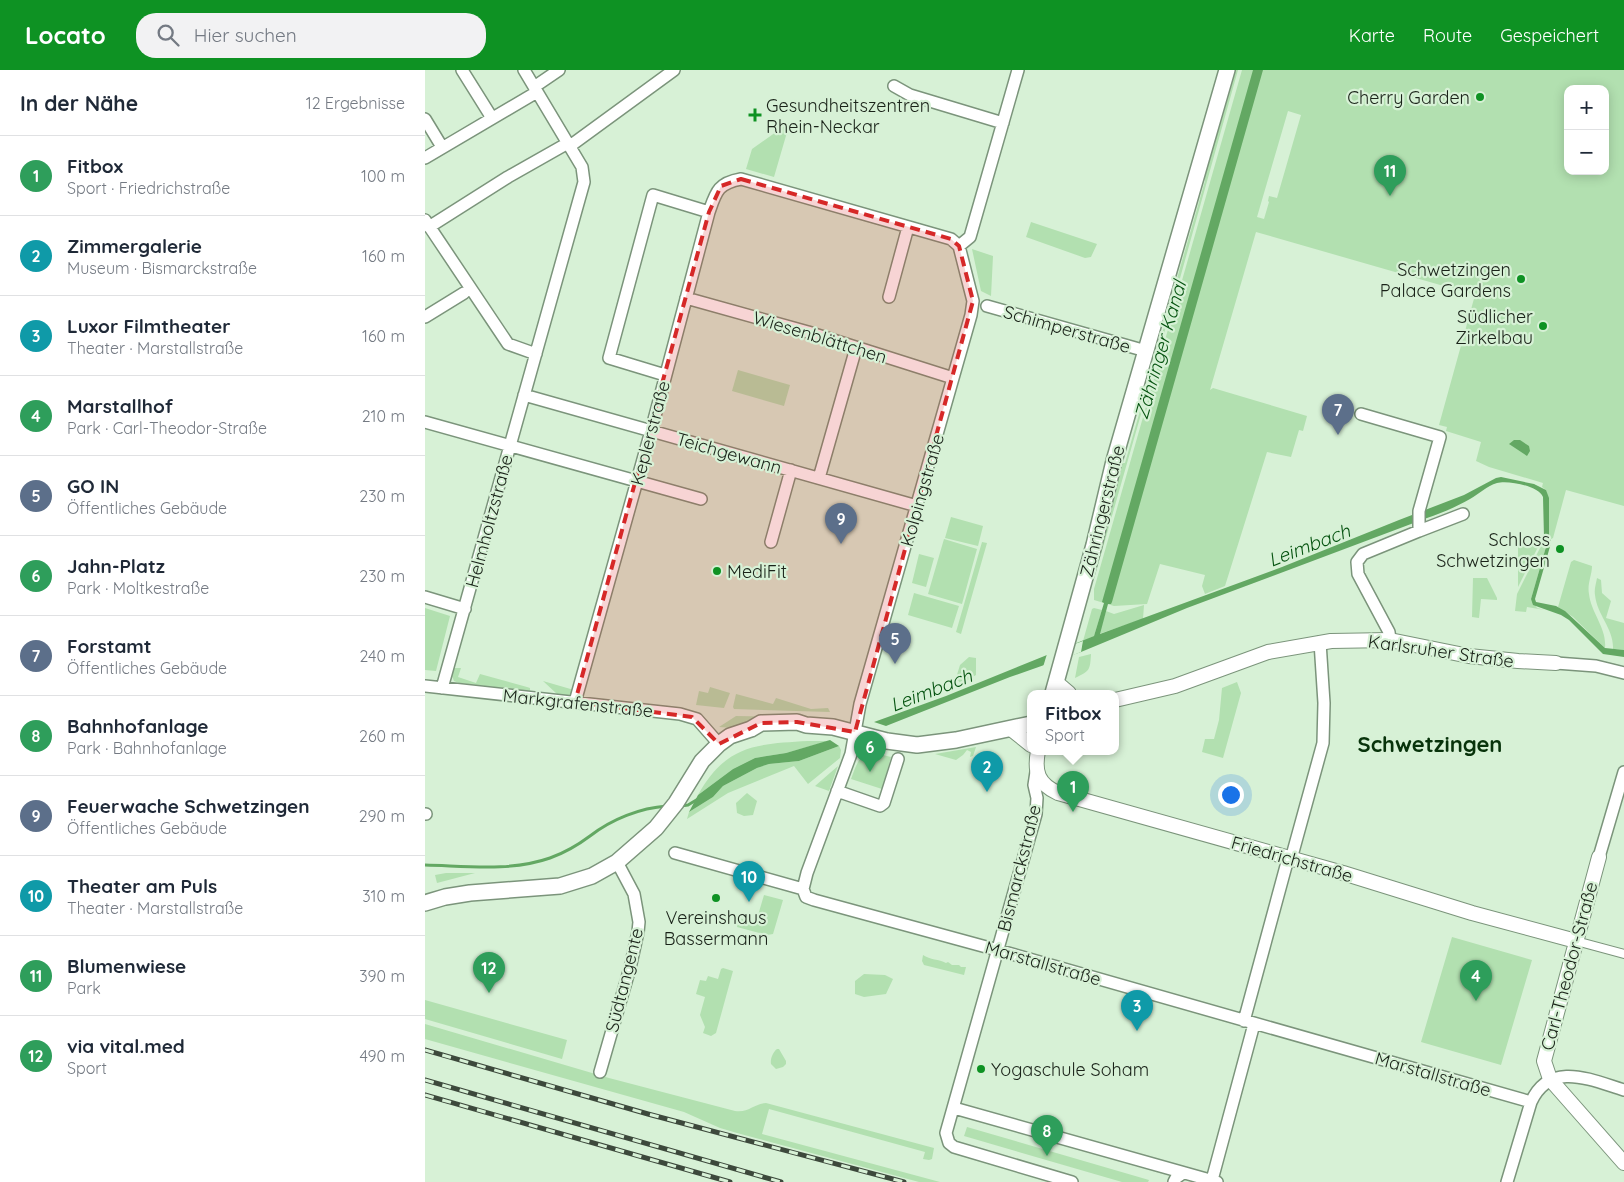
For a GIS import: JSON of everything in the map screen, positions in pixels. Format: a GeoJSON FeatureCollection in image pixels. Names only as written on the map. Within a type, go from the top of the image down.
{"type":"FeatureCollection","features":[{"type":"Feature","properties":{"kind":"main road","name":"Zähringerstraße"},"geometry":{"type":"LineString","coordinates":[[1055,688],[1097,536],[1114,461],[1227,70]]}},
{"type":"Feature","properties":{"kind":"main road"},"geometry":{"type":"LineString","coordinates":[[425,903],[470,894],[560,886],[592,876],[617,862],[645,839],[669,814],[702,761],[719,744],[730,736],[751,729],[761,723],[797,722],[833,727],[901,744],[924,744],[957,740],[1027,725]]}},
{"type":"Feature","properties":{"kind":"street"},"geometry":{"type":"LineString","coordinates":[[462,70],[492,118]]}},
{"type":"Feature","properties":{"kind":"street","name":"Helmholtzstraße"},"geometry":{"type":"LineString","coordinates":[[442,688],[584,182],[582,167],[524,70]]}},
{"type":"Feature","properties":{"kind":"street"},"geometry":{"type":"LineString","coordinates":[[425,158],[492,118],[536,89],[559,70]]}},
{"type":"Feature","properties":{"kind":"street"},"geometry":{"type":"LineString","coordinates":[[536,354],[508,344],[427,224],[508,176],[569,144],[674,70]]}},
{"type":"Feature","properties":{"kind":"street"},"geometry":{"type":"LineString","coordinates":[[889,297],[909,228],[951,239],[959,246],[970,237],[1018,70]]}},
{"type":"Feature","properties":{"kind":"street"},"geometry":{"type":"LineString","coordinates":[[894,86],[911,95],[1003,123]]}},
{"type":"Feature","properties":{"kind":"street"},"geometry":{"type":"LineString","coordinates":[[425,119],[443,147]]}},
{"type":"Feature","properties":{"kind":"street","name":"Keplerstraße"},"geometry":{"type":"LineString","coordinates":[[575,702],[715,193],[729,181],[741,179],[909,228]]}},
{"type":"Feature","properties":{"kind":"street"},"geometry":{"type":"LineString","coordinates":[[665,375],[609,358],[630,277],[653,195],[709,212]]}},
{"type":"Feature","properties":{"kind":"street","name":"Kolpingstraße"},"geometry":{"type":"LineString","coordinates":[[803,889],[807,873],[851,754],[860,704],[971,315],[973,300],[959,246]]}},
{"type":"Feature","properties":{"kind":"street"},"geometry":{"type":"LineString","coordinates":[[425,317],[464,293]]}},
{"type":"Feature","properties":{"kind":"street","name":"Wiesenblättchen"},"geometry":{"type":"LineString","coordinates":[[686,298],[953,378]]}},
{"type":"Feature","properties":{"kind":"street","name":"Schimperstraße"},"geometry":{"type":"LineString","coordinates":[[987,306],[1146,351]]}},
{"type":"Feature","properties":{"kind":"street"},"geometry":{"type":"LineString","coordinates":[[819,478],[856,348]]}},
{"type":"Feature","properties":{"kind":"street","name":"Teichgewann"},"geometry":{"type":"LineString","coordinates":[[524,395],[917,506]]}},
{"type":"Feature","properties":{"kind":"street"},"geometry":{"type":"LineString","coordinates":[[1361,414],[1440,437],[1419,521]]}},
{"type":"Feature","properties":{"kind":"street"},"geometry":{"type":"LineString","coordinates":[[425,422],[637,480],[701,500]]}},
{"type":"Feature","properties":{"kind":"street"},"geometry":{"type":"LineString","coordinates":[[771,542],[791,470]]}},
{"type":"Feature","properties":{"kind":"street"},"geometry":{"type":"LineString","coordinates":[[1390,640],[1389,632],[1358,574],[1357,562],[1363,554],[1419,521],[1463,514]]}},
{"type":"Feature","properties":{"kind":"street"},"geometry":{"type":"LineString","coordinates":[[425,597],[465,609]]}},
{"type":"Feature","properties":{"kind":"street","name":"Karlsruher Straße"},"geometry":{"type":"LineString","coordinates":[[1119,699],[1175,686],[1268,652],[1320,642],[1390,640],[1469,656],[1596,666],[1624,673]]}},
{"type":"Feature","properties":{"kind":"street"},"geometry":{"type":"LineString","coordinates":[[953,1108],[1214,1181],[1286,866],[1293,852],[1323,743],[1324,703],[1320,642]]}},
{"type":"Feature","properties":{"kind":"street","name":"Markgrafenstraße"},"geometry":{"type":"LineString","coordinates":[[425,686],[672,713],[692,717],[700,722],[719,744]]}},
{"type":"Feature","properties":{"kind":"street"},"geometry":{"type":"LineString","coordinates":[[1011,729],[1027,740]]}},
{"type":"Feature","properties":{"kind":"street"},"geometry":{"type":"LineString","coordinates":[[1035,755],[1036,772]]}},
{"type":"Feature","properties":{"kind":"street"},"geometry":{"type":"LineString","coordinates":[[837,791],[880,806],[884,804],[898,759]]}},
{"type":"Feature","properties":{"kind":"street","name":"Friedrichstraße"},"geometry":{"type":"LineString","coordinates":[[1036,772],[1045,786],[1059,793],[1290,858],[1472,913],[1576,940]]}},
{"type":"Feature","properties":{"kind":"street","name":"Bismarckstraße"},"geometry":{"type":"LineString","coordinates":[[1036,772],[1034,785],[1037,798],[1036,814],[946,1133],[947,1140],[952,1145],[1072,1182]]}},
{"type":"Feature","properties":{"kind":"street"},"geometry":{"type":"LineString","coordinates":[[1599,857],[1624,772]]}},
{"type":"Feature","properties":{"kind":"street","name":"Marstallstraße"},"geometry":{"type":"LineString","coordinates":[[675,853],[803,889],[806,896],[814,900],[1531,1102]]}},
{"type":"Feature","properties":{"kind":"street","name":"Carl-Theodor-Straße"},"geometry":{"type":"LineString","coordinates":[[1550,1079],[1544,1066],[1544,1056],[1599,857]]}},
{"type":"Feature","properties":{"kind":"street","name":"Südtangente"},"geometry":{"type":"LineString","coordinates":[[600,1072],[639,932],[634,894],[617,862]]}},
{"type":"Feature","properties":{"kind":"street"},"geometry":{"type":"LineString","coordinates":[[1576,940],[1624,954]]}},
{"type":"Feature","properties":{"kind":"street"},"geometry":{"type":"LineString","coordinates":[[1507,1182],[1531,1102],[1534,1095],[1550,1079],[1578,1076],[1624,1090]]}},
{"type":"Feature","properties":{"kind":"street"},"geometry":{"type":"LineString","coordinates":[[1550,1079],[1624,1163]]}},
{"type":"Feature","properties":{"kind":"street"},"geometry":{"type":"LineString","coordinates":[[1174,1182],[1183,1173]]}},
{"type":"Feature","properties":{"kind":"highlighted area"},"geometry":{"type":"Polygon","coordinates":[[[741,179],[951,239],[959,246],[973,301],[855,732],[797,722],[761,723],[719,744],[692,717],[575,702],[709,212],[721,186],[741,179]]]}},
{"type":"Feature","properties":{"kind":"shaded area"},"geometry":{"type":"Polygon","coordinates":[[[1236,70],[1238,70],[1177,289],[1174,289],[1205,181],[1203,174],[1220,126],[1236,70]]]}},
{"type":"Feature","properties":{"kind":"shaded area","name":"Schwetzingen Palace Gardens"},"geometry":{"type":"Polygon","coordinates":[[[1242,70],[1624,70],[1624,506],[1566,490],[1553,538],[1551,539],[1546,490],[1542,487],[1543,483],[1489,467],[1476,461],[1481,442],[1446,431],[1447,427],[1439,425],[1475,295],[1256,232],[1210,390],[1213,388],[1307,416],[1303,431],[1299,430],[1291,457],[1267,452],[1225,586],[1205,594],[1202,586],[1205,575],[1160,564],[1147,604],[1114,606],[1094,600],[1094,589],[1242,70]],[[1288,111],[1257,217],[1264,219],[1269,196],[1277,198],[1301,115],[1288,111]]]}},
{"type":"Feature","properties":{"kind":"shaded area"},"geometry":{"type":"Polygon","coordinates":[[[1253,70],[1263,70],[1112,602],[1108,604],[1100,634],[1282,567],[1464,495],[1501,477],[1534,484],[1546,490],[1549,498],[1549,534],[1551,543],[1535,599],[1536,602],[1556,606],[1565,611],[1605,648],[1624,650],[1624,657],[1603,654],[1569,620],[1561,615],[1533,605],[1531,599],[1546,547],[1543,497],[1530,487],[1502,482],[1490,486],[1444,512],[1187,608],[1081,652],[1010,677],[886,726],[874,722],[946,696],[1094,636],[1253,70]]]}},
{"type":"Feature","properties":{"kind":"shaded area"},"geometry":{"type":"Polygon","coordinates":[[[790,122],[774,177],[746,169],[752,149],[790,122]]]}},
{"type":"Feature","properties":{"kind":"shaded area"},"geometry":{"type":"Polygon","coordinates":[[[1031,222],[1097,244],[1091,257],[1085,258],[1026,237],[1031,222]]]}},
{"type":"Feature","properties":{"kind":"shaded area"},"geometry":{"type":"Polygon","coordinates":[[[972,249],[993,256],[991,296],[981,291],[972,249]]]}},
{"type":"Feature","properties":{"kind":"shaded area"},"geometry":{"type":"Polygon","coordinates":[[[1170,306],[1171,309],[1094,579],[1092,578],[1109,519],[1121,463],[1125,463],[1170,306]]]}},
{"type":"Feature","properties":{"kind":"shaded area"},"geometry":{"type":"Polygon","coordinates":[[[738,370],[790,385],[784,406],[732,391],[738,370]]]}},
{"type":"Feature","properties":{"kind":"shaded area"},"geometry":{"type":"Polygon","coordinates":[[[1514,440],[1520,440],[1529,446],[1530,451],[1527,456],[1509,444],[1514,440]]]}},
{"type":"Feature","properties":{"kind":"shaded area"},"geometry":{"type":"Polygon","coordinates":[[[951,517],[983,526],[978,546],[945,538],[951,517]]]}},
{"type":"Feature","properties":{"kind":"shaded area"},"geometry":{"type":"Polygon","coordinates":[[[944,539],[977,549],[962,604],[928,594],[944,539]]]}},
{"type":"Feature","properties":{"kind":"shaded area"},"geometry":{"type":"Polygon","coordinates":[[[982,542],[987,543],[961,634],[956,632],[982,542]]]}},
{"type":"Feature","properties":{"kind":"shaded area"},"geometry":{"type":"Polygon","coordinates":[[[1518,544],[1539,545],[1518,587],[1518,544]]]}},
{"type":"Feature","properties":{"kind":"shaded area"},"geometry":{"type":"Polygon","coordinates":[[[1542,544],[1546,544],[1546,547],[1531,599],[1537,608],[1545,610],[1527,607],[1526,612],[1515,611],[1517,594],[1542,544]]]}},
{"type":"Feature","properties":{"kind":"shaded area"},"geometry":{"type":"Polygon","coordinates":[[[919,554],[934,558],[926,587],[912,583],[919,554]]]}},
{"type":"Feature","properties":{"kind":"shaded area"},"geometry":{"type":"Polygon","coordinates":[[[1574,560],[1592,566],[1589,587],[1590,601],[1604,634],[1605,648],[1573,617],[1558,607],[1571,562],[1574,560]]]}},
{"type":"Feature","properties":{"kind":"shaded area"},"geometry":{"type":"Polygon","coordinates":[[[1473,578],[1487,578],[1497,598],[1497,600],[1481,599],[1479,618],[1472,617],[1473,578]]]}},
{"type":"Feature","properties":{"kind":"shaded area"},"geometry":{"type":"Polygon","coordinates":[[[1597,578],[1601,580],[1602,593],[1611,601],[1606,618],[1624,623],[1624,650],[1613,649],[1611,635],[1596,602],[1597,578]]]}},
{"type":"Feature","properties":{"kind":"shaded area"},"geometry":{"type":"Polygon","coordinates":[[[914,593],[959,606],[952,628],[908,615],[914,593]]]}},
{"type":"Feature","properties":{"kind":"shaded area"},"geometry":{"type":"Polygon","coordinates":[[[1144,605],[1143,619],[1099,634],[1106,611],[1114,614],[1144,605]]]}},
{"type":"Feature","properties":{"kind":"shaded area"},"geometry":{"type":"Polygon","coordinates":[[[425,608],[450,616],[436,671],[425,670],[425,608]]]}},
{"type":"Feature","properties":{"kind":"shaded area"},"geometry":{"type":"Polygon","coordinates":[[[1092,609],[1102,610],[1094,636],[1083,641],[1092,609]]]}},
{"type":"Feature","properties":{"kind":"shaded area"},"geometry":{"type":"Polygon","coordinates":[[[1091,654],[1088,669],[1084,674],[1075,678],[1079,657],[1091,654]]]}},
{"type":"Feature","properties":{"kind":"shaded area"},"geometry":{"type":"Polygon","coordinates":[[[969,657],[976,658],[976,675],[961,684],[956,678],[960,665],[969,657]]]}},
{"type":"Feature","properties":{"kind":"shaded area"},"geometry":{"type":"Polygon","coordinates":[[[454,668],[461,668],[458,677],[476,683],[480,674],[530,688],[530,691],[459,683],[454,681],[452,676],[454,668]]]}},
{"type":"Feature","properties":{"kind":"shaded area"},"geometry":{"type":"Polygon","coordinates":[[[543,681],[574,690],[573,693],[564,697],[557,694],[543,681]]]}},
{"type":"Feature","properties":{"kind":"shaded area"},"geometry":{"type":"Polygon","coordinates":[[[1237,682],[1241,693],[1223,758],[1202,752],[1205,739],[1214,739],[1219,720],[1222,688],[1237,682]]]}},
{"type":"Feature","properties":{"kind":"shaded area"},"geometry":{"type":"Polygon","coordinates":[[[710,687],[730,693],[724,708],[696,705],[699,691],[708,693],[710,687]]]}},
{"type":"Feature","properties":{"kind":"shaded area"},"geometry":{"type":"Polygon","coordinates":[[[736,694],[773,704],[776,698],[811,709],[828,708],[830,712],[734,709],[736,694]]]}},
{"type":"Feature","properties":{"kind":"shaded area"},"geometry":{"type":"Polygon","coordinates":[[[736,716],[792,717],[758,719],[733,728],[719,727],[736,716]]]}},
{"type":"Feature","properties":{"kind":"shaded area"},"geometry":{"type":"Polygon","coordinates":[[[830,740],[839,746],[799,761],[769,764],[757,768],[723,786],[713,797],[689,812],[698,795],[733,769],[755,758],[786,753],[830,740]]]}},
{"type":"Feature","properties":{"kind":"shaded area"},"geometry":{"type":"Polygon","coordinates":[[[828,741],[786,753],[755,758],[733,769],[698,795],[709,778],[720,766],[744,750],[757,746],[828,741]]]}},
{"type":"Feature","properties":{"kind":"shaded area"},"geometry":{"type":"Polygon","coordinates":[[[839,746],[841,750],[840,758],[808,784],[794,766],[728,793],[687,819],[689,812],[713,797],[723,786],[757,768],[769,764],[799,761],[839,746]]]}},
{"type":"Feature","properties":{"kind":"shaded area"},"geometry":{"type":"Polygon","coordinates":[[[976,747],[973,756],[970,757],[971,752],[967,750],[956,760],[935,754],[976,747]]]}},
{"type":"Feature","properties":{"kind":"shaded area"},"geometry":{"type":"Polygon","coordinates":[[[871,752],[891,757],[882,789],[851,779],[860,759],[871,752]]]}},
{"type":"Feature","properties":{"kind":"shaded area"},"geometry":{"type":"Polygon","coordinates":[[[838,766],[829,791],[815,786],[838,766]]]}},
{"type":"Feature","properties":{"kind":"shaded area"},"geometry":{"type":"Polygon","coordinates":[[[747,793],[757,801],[753,815],[744,816],[737,813],[736,803],[747,793]]]}},
{"type":"Feature","properties":{"kind":"shaded area"},"geometry":{"type":"Polygon","coordinates":[[[475,873],[437,883],[435,875],[475,873]]]}},
{"type":"Feature","properties":{"kind":"shaded area"},"geometry":{"type":"Polygon","coordinates":[[[764,895],[783,900],[773,934],[767,935],[737,927],[739,918],[756,922],[764,895]]]}},
{"type":"Feature","properties":{"kind":"shaded area"},"geometry":{"type":"Polygon","coordinates":[[[1452,937],[1532,960],[1501,1065],[1421,1042],[1452,937]]]}},
{"type":"Feature","properties":{"kind":"shaded area"},"geometry":{"type":"Polygon","coordinates":[[[923,955],[946,963],[948,962],[952,965],[966,967],[964,975],[924,965],[922,961],[923,955]]]}},
{"type":"Feature","properties":{"kind":"shaded area"},"geometry":{"type":"Polygon","coordinates":[[[723,968],[733,971],[716,1033],[711,1036],[703,1033],[705,1027],[700,1015],[705,997],[696,994],[700,980],[706,981],[708,976],[718,979],[723,968]]]}},
{"type":"Feature","properties":{"kind":"shaded area"},"geometry":{"type":"Polygon","coordinates":[[[864,974],[885,975],[893,979],[886,994],[864,997],[855,994],[855,981],[864,974]]]}},
{"type":"Feature","properties":{"kind":"shaded area"},"geometry":{"type":"Polygon","coordinates":[[[425,1000],[567,1040],[562,1059],[425,1019],[425,1000]]]}},
{"type":"Feature","properties":{"kind":"shaded area"},"geometry":{"type":"Polygon","coordinates":[[[425,1024],[609,1078],[735,1111],[744,1111],[766,1103],[934,1148],[932,1159],[923,1159],[925,1152],[769,1109],[762,1134],[940,1182],[919,1182],[737,1133],[720,1128],[684,1112],[425,1039],[425,1024]]]}},
{"type":"Feature","properties":{"kind":"shaded area"},"geometry":{"type":"Polygon","coordinates":[[[779,1049],[786,1064],[776,1069],[771,1062],[772,1056],[779,1049]]]}},
{"type":"Feature","properties":{"kind":"shaded area"},"geometry":{"type":"Polygon","coordinates":[[[967,1127],[1149,1180],[1148,1182],[1122,1182],[964,1136],[967,1127]]]}},
{"type":"Feature","properties":{"kind":"pier"},"geometry":{"type":"Polygon","coordinates":[[[1083,641],[1081,652],[1043,667],[1047,654],[1083,641]]]}},
{"type":"Feature","properties":{"kind":"waterway","name":"Leimbach"},"geometry":{"type":"LineString","coordinates":[[681,806],[688,805],[698,799]]}},
{"type":"Feature","properties":{"kind":"waterway","name":"Leimbach"},"geometry":{"type":"LineString","coordinates":[[425,865],[504,867],[535,862],[566,851],[608,824],[627,815],[667,806]]}},
{"type":"Feature","properties":{"kind":"railway"},"geometry":{"type":"LineString","coordinates":[[425,1050],[648,1114],[904,1182]]}},
{"type":"Feature","properties":{"kind":"railway"},"geometry":{"type":"LineString","coordinates":[[425,1080],[781,1182]]}},
{"type":"Feature","properties":{"kind":"railway"},"geometry":{"type":"LineString","coordinates":[[425,1095],[730,1182]]}},
{"type":"Feature","properties":{"kind":"place","name":"Cherry Garden"},"geometry":{"type":"Point","coordinates":[1480,97]}},
{"type":"Feature","properties":{"kind":"place","name":"Gesundheitszentren Rhein-Neckar"},"geometry":{"type":"Point","coordinates":[755,115]}},
{"type":"Feature","properties":{"kind":"place","name":"Blumenwiese"},"geometry":{"type":"Point","coordinates":[1390,196]}},
{"type":"Feature","properties":{"kind":"place","name":"Schwetzingen Palace Gardens"},"geometry":{"type":"Point","coordinates":[1521,279]}},
{"type":"Feature","properties":{"kind":"place","name":"Südlicher Zirkelbau"},"geometry":{"type":"Point","coordinates":[1543,326]}},
{"type":"Feature","properties":{"kind":"place","name":"Forstamt"},"geometry":{"type":"Point","coordinates":[1338,435]}},
{"type":"Feature","properties":{"kind":"place","name":"Feuerwache Schwetzingen"},"geometry":{"type":"Point","coordinates":[841,544]}},
{"type":"Feature","properties":{"kind":"place","name":"Schloss Schwetzingen"},"geometry":{"type":"Point","coordinates":[1560,549]}},
{"type":"Feature","properties":{"kind":"place","name":"MediFit"},"geometry":{"type":"Point","coordinates":[717,571]}},
{"type":"Feature","properties":{"kind":"place","name":"GO IN"},"geometry":{"type":"Point","coordinates":[895,664]}},
{"type":"Feature","properties":{"kind":"place","name":"Jahn-Platz"},"geometry":{"type":"Point","coordinates":[870,772]}},
{"type":"Feature","properties":{"kind":"place","name":"Zimmergalerie"},"geometry":{"type":"Point","coordinates":[987,792]}},
{"type":"Feature","properties":{"kind":"place","name":"Fitbox"},"geometry":{"type":"Point","coordinates":[1073,812]}},
{"type":"Feature","properties":{"kind":"place","name":"Vereinshaus Bassermann"},"geometry":{"type":"Point","coordinates":[716,898]}},
{"type":"Feature","properties":{"kind":"place","name":"Theater am Puls"},"geometry":{"type":"Point","coordinates":[749,902]}},
{"type":"Feature","properties":{"kind":"place","name":"via vital.med"},"geometry":{"type":"Point","coordinates":[489,993]}},
{"type":"Feature","properties":{"kind":"place","name":"Marstallhof"},"geometry":{"type":"Point","coordinates":[1476,1001]}},
{"type":"Feature","properties":{"kind":"place","name":"Luxor Filmtheater"},"geometry":{"type":"Point","coordinates":[1137,1031]}},
{"type":"Feature","properties":{"kind":"place","name":"Yogaschule Soham"},"geometry":{"type":"Point","coordinates":[981,1069]}},
{"type":"Feature","properties":{"kind":"place","name":"Bahnhofanlage"},"geometry":{"type":"Point","coordinates":[1047,1156]}},
{"type":"Feature","properties":{"kind":"district","name":"Schwetzingen"},"geometry":{"type":"Point","coordinates":[1430,744]}},
{"type":"Feature","properties":{"kind":"water label","name":"Zähringer Kanal"},"geometry":{"type":"Point","coordinates":[1160,350]}}]}
